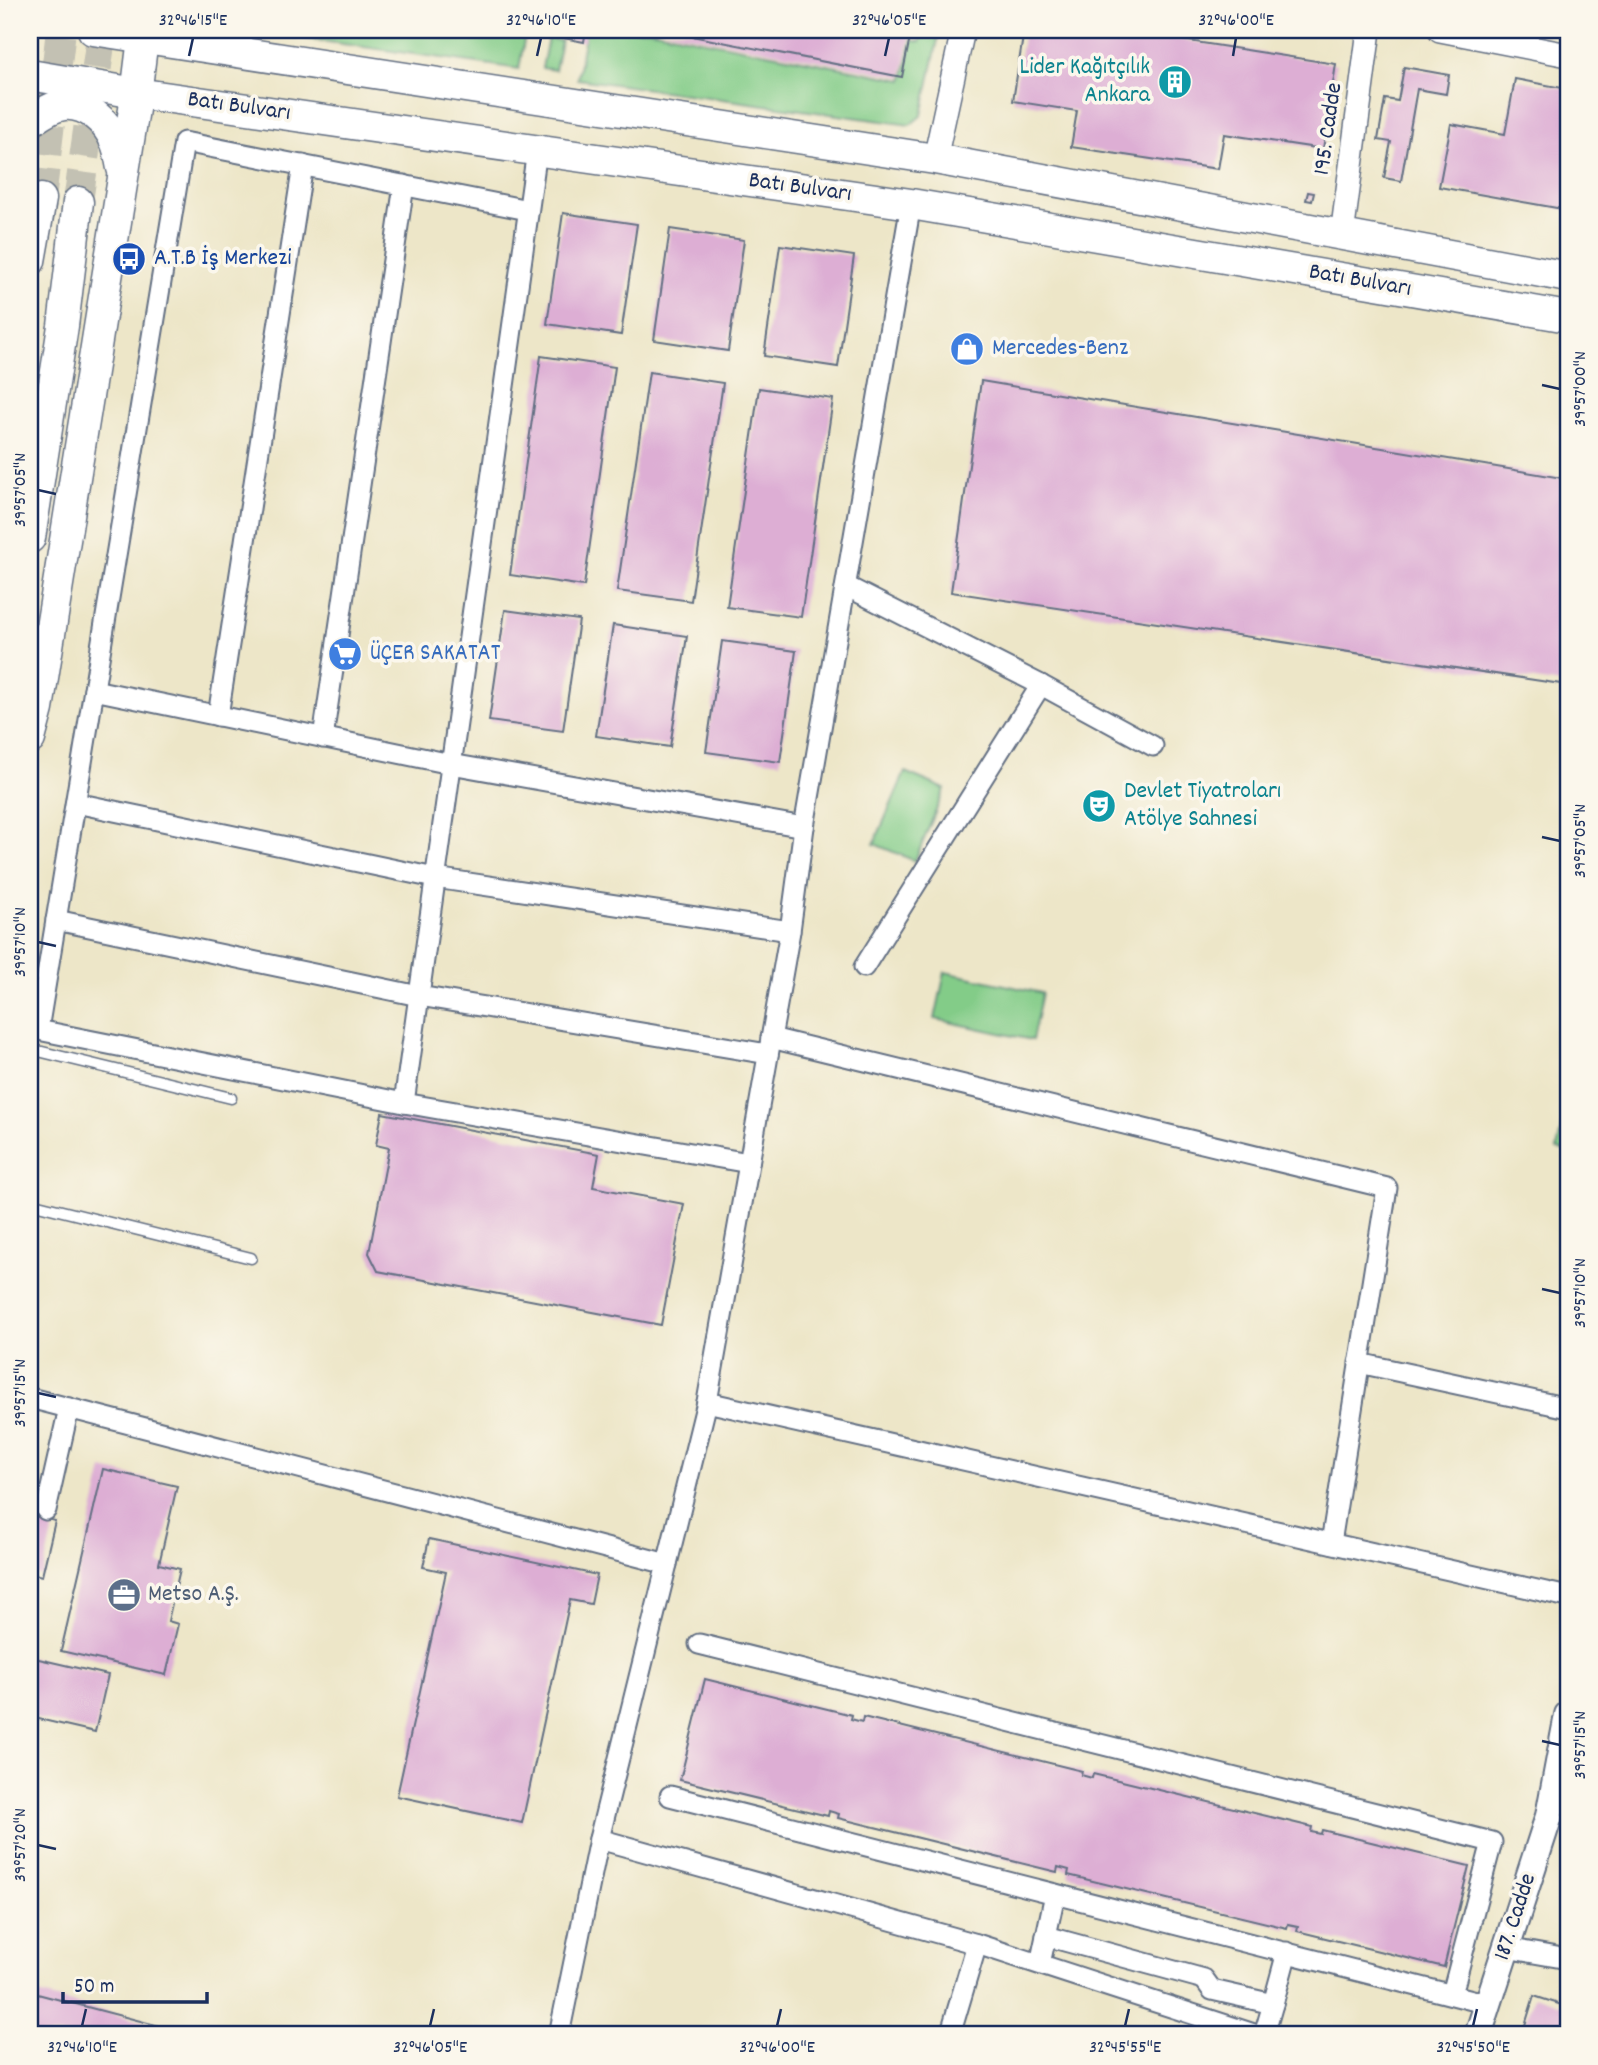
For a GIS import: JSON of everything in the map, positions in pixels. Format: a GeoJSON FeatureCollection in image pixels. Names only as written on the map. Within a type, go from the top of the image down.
{"type":"FeatureCollection","features":[{"type":"Feature","properties":{"kind":"main road","name":"Batı Bulvarı"},"geometry":{"type":"LineString","coordinates":[[93,30],[143,33],[935,159],[1568,277]]}},
{"type":"Feature","properties":{"kind":"main road"},"geometry":{"type":"LineString","coordinates":[[30,739],[38,709],[136,93],[143,33]]}},
{"type":"Feature","properties":{"kind":"main road","name":"Batı Bulvarı"},"geometry":{"type":"LineString","coordinates":[[30,75],[136,93],[911,204],[1568,317]]}},
{"type":"Feature","properties":{"kind":"main road"},"geometry":{"type":"LineString","coordinates":[[30,122],[45,111],[65,104],[88,110],[103,120],[116,142],[123,175]]}},
{"type":"Feature","properties":{"kind":"main road"},"geometry":{"type":"LineString","coordinates":[[30,261],[41,199]]}},
{"type":"Feature","properties":{"kind":"main road"},"geometry":{"type":"LineString","coordinates":[[30,538],[63,326],[78,202]]}},
{"type":"Feature","properties":{"kind":"main road","name":"187. Cadde"},"geometry":{"type":"LineString","coordinates":[[1478,2035],[1506,1948],[1559,1818],[1568,1715]]}},
{"type":"Feature","properties":{"kind":"street"},"geometry":{"type":"LineString","coordinates":[[935,159],[963,30]]}},
{"type":"Feature","properties":{"kind":"street","name":"195. Cadde"},"geometry":{"type":"LineString","coordinates":[[1342,234],[1369,30]]}},
{"type":"Feature","properties":{"kind":"street"},"geometry":{"type":"LineString","coordinates":[[1440,30],[1568,55]]}},
{"type":"Feature","properties":{"kind":"street"},"geometry":{"type":"LineString","coordinates":[[528,210],[184,142],[38,1030],[404,1103],[749,1163]]}},
{"type":"Feature","properties":{"kind":"street"},"geometry":{"type":"LineString","coordinates":[[404,1103],[537,150]]}},
{"type":"Feature","properties":{"kind":"street"},"geometry":{"type":"LineString","coordinates":[[218,716],[303,165]]}},
{"type":"Feature","properties":{"kind":"street"},"geometry":{"type":"LineString","coordinates":[[323,738],[404,185]]}},
{"type":"Feature","properties":{"kind":"street"},"geometry":{"type":"LineString","coordinates":[[559,2035],[598,1839],[707,1402],[790,931],[804,827],[911,204]]}},
{"type":"Feature","properties":{"kind":"street"},"geometry":{"type":"LineString","coordinates":[[846,586],[1041,685],[1153,746]]}},
{"type":"Feature","properties":{"kind":"street"},"geometry":{"type":"LineString","coordinates":[[863,967],[1041,685]]}},
{"type":"Feature","properties":{"kind":"street"},"geometry":{"type":"LineString","coordinates":[[94,690],[451,764],[804,827]]}},
{"type":"Feature","properties":{"kind":"street"},"geometry":{"type":"LineString","coordinates":[[76,803],[435,878],[790,931]]}},
{"type":"Feature","properties":{"kind":"street"},"geometry":{"type":"LineString","coordinates":[[56,920],[419,996],[770,1046],[1387,1188],[1331,1543]]}},
{"type":"Feature","properties":{"kind":"street"},"geometry":{"type":"LineString","coordinates":[[1359,1363],[1568,1408]]}},
{"type":"Feature","properties":{"kind":"street"},"geometry":{"type":"LineString","coordinates":[[30,1398],[667,1564]]}},
{"type":"Feature","properties":{"kind":"street"},"geometry":{"type":"LineString","coordinates":[[707,1402],[1568,1597]]}},
{"type":"Feature","properties":{"kind":"street"},"geometry":{"type":"LineString","coordinates":[[46,1510],[69,1408]]}},
{"type":"Feature","properties":{"kind":"street"},"geometry":{"type":"LineString","coordinates":[[699,1644],[1492,1842],[1452,1994]]}},
{"type":"Feature","properties":{"kind":"street"},"geometry":{"type":"LineString","coordinates":[[670,1796],[1488,2004]]}},
{"type":"Feature","properties":{"kind":"street"},"geometry":{"type":"LineString","coordinates":[[598,1839],[977,1944],[1257,2035]]}},
{"type":"Feature","properties":{"kind":"street"},"geometry":{"type":"LineString","coordinates":[[1040,1964],[1055,1894]]}},
{"type":"Feature","properties":{"kind":"street"},"geometry":{"type":"LineString","coordinates":[[1046,1936],[1204,1979],[1212,1990],[1273,2004]]}},
{"type":"Feature","properties":{"kind":"street"},"geometry":{"type":"LineString","coordinates":[[950,2035],[977,1944]]}},
{"type":"Feature","properties":{"kind":"street"},"geometry":{"type":"LineString","coordinates":[[1506,1948],[1568,1959]]}},
{"type":"Feature","properties":{"kind":"street"},"geometry":{"type":"LineString","coordinates":[[1264,2035],[1287,1952]]}},
{"type":"Feature","properties":{"kind":"lane"},"geometry":{"type":"LineString","coordinates":[[30,1049],[231,1098]]}},
{"type":"Feature","properties":{"kind":"lane"},"geometry":{"type":"LineString","coordinates":[[30,1203],[251,1258]]}},
{"type":"Feature","properties":{"kind":"green space"},"geometry":{"type":"Polygon","coordinates":[[[243,30],[526,30],[519,69],[243,30]]]}},
{"type":"Feature","properties":{"kind":"green space"},"geometry":{"type":"Polygon","coordinates":[[[586,30],[650,30],[903,80],[912,40],[920,42],[923,30],[940,30],[922,115],[910,125],[577,79],[586,30]]]}},
{"type":"Feature","properties":{"kind":"green space"},"geometry":{"type":"Polygon","coordinates":[[[548,38],[561,41],[555,70],[542,68],[548,38]]]}},
{"type":"Feature","properties":{"kind":"green space"},"geometry":{"type":"Polygon","coordinates":[[[905,772],[945,789],[915,861],[874,844],[905,772]]]}},
{"type":"Feature","properties":{"kind":"green space"},"geometry":{"type":"Polygon","coordinates":[[[945,972],[1042,993],[1032,1040],[935,1019],[945,972]]]}},
{"type":"Feature","properties":{"kind":"green space"},"geometry":{"type":"Polygon","coordinates":[[[1568,1097],[1568,1151],[1557,1149],[1568,1097]]]}},
{"type":"Feature","properties":{"kind":"building"},"geometry":{"type":"Polygon","coordinates":[[[523,30],[586,30],[584,42],[523,30]]]}},
{"type":"Feature","properties":{"kind":"building"},"geometry":{"type":"Polygon","coordinates":[[[661,30],[921,30],[919,39],[910,37],[902,77],[661,30]]]}},
{"type":"Feature","properties":{"kind":"building","name":"Lider Kağıtçılık Ankara"},"geometry":{"type":"Polygon","coordinates":[[[1024,30],[1119,30],[1336,64],[1323,149],[1224,134],[1218,169],[1071,147],[1077,111],[1013,101],[1024,30]]]}},
{"type":"Feature","properties":{"kind":"building"},"geometry":{"type":"Polygon","coordinates":[[[1404,67],[1449,75],[1446,94],[1417,89],[1401,181],[1384,178],[1391,142],[1378,140],[1385,99],[1398,101],[1404,67]]]}},
{"type":"Feature","properties":{"kind":"building"},"geometry":{"type":"Polygon","coordinates":[[[1515,79],[1568,89],[1568,210],[1439,187],[1451,124],[1505,134],[1515,79]]]}},
{"type":"Feature","properties":{"kind":"building"},"geometry":{"type":"Polygon","coordinates":[[[1308,192],[1314,193],[1312,201],[1306,200],[1308,192]]]}},
{"type":"Feature","properties":{"kind":"building"},"geometry":{"type":"Polygon","coordinates":[[[563,213],[637,224],[621,335],[547,324],[563,213]]]}},
{"type":"Feature","properties":{"kind":"building"},"geometry":{"type":"Polygon","coordinates":[[[670,229],[744,240],[728,351],[654,340],[670,229]]]}},
{"type":"Feature","properties":{"kind":"building"},"geometry":{"type":"Polygon","coordinates":[[[780,245],[854,256],[838,367],[764,356],[780,245]]]}},
{"type":"Feature","properties":{"kind":"building"},"geometry":{"type":"Polygon","coordinates":[[[541,356],[615,367],[584,586],[510,575],[541,356]]]}},
{"type":"Feature","properties":{"kind":"building"},"geometry":{"type":"Polygon","coordinates":[[[649,372],[723,383],[691,601],[617,591],[649,372]]]}},
{"type":"Feature","properties":{"kind":"building"},"geometry":{"type":"Polygon","coordinates":[[[981,381],[1568,479],[1568,685],[951,592],[981,381]]]}},
{"type":"Feature","properties":{"kind":"building"},"geometry":{"type":"Polygon","coordinates":[[[759,388],[833,399],[801,617],[727,607],[759,388]]]}},
{"type":"Feature","properties":{"kind":"building"},"geometry":{"type":"Polygon","coordinates":[[[505,610],[579,620],[563,731],[489,721],[505,610]]]}},
{"type":"Feature","properties":{"kind":"building"},"geometry":{"type":"Polygon","coordinates":[[[613,625],[687,636],[670,747],[596,736],[613,625]]]}},
{"type":"Feature","properties":{"kind":"building"},"geometry":{"type":"Polygon","coordinates":[[[722,641],[796,651],[780,762],[706,752],[722,641]]]}},
{"type":"Feature","properties":{"kind":"building"},"geometry":{"type":"Polygon","coordinates":[[[382,1113],[599,1154],[593,1187],[684,1204],[661,1325],[378,1271],[369,1253],[389,1148],[376,1145],[382,1113]]]}},
{"type":"Feature","properties":{"kind":"building","name":"Metso A.Ş."},"geometry":{"type":"Polygon","coordinates":[[[103,1469],[177,1486],[159,1564],[180,1569],[168,1621],[178,1624],[166,1675],[61,1651],[103,1469]]]}},
{"type":"Feature","properties":{"kind":"building"},"geometry":{"type":"Polygon","coordinates":[[[30,1515],[55,1521],[42,1576],[30,1573],[30,1515]]]}},
{"type":"Feature","properties":{"kind":"building"},"geometry":{"type":"Polygon","coordinates":[[[429,1539],[597,1575],[591,1604],[570,1600],[522,1823],[397,1796],[446,1572],[423,1567],[429,1539]]]}},
{"type":"Feature","properties":{"kind":"building"},"geometry":{"type":"Polygon","coordinates":[[[30,1657],[108,1675],[95,1732],[30,1717],[30,1657]]]}},
{"type":"Feature","properties":{"kind":"building"},"geometry":{"type":"Polygon","coordinates":[[[705,1679],[852,1715],[851,1719],[862,1722],[863,1717],[1082,1771],[1081,1775],[1092,1778],[1093,1774],[1312,1827],[1311,1832],[1321,1834],[1322,1830],[1469,1866],[1444,1967],[1297,1931],[1298,1926],[1288,1924],[1287,1928],[1068,1875],[1069,1870],[1058,1867],[1057,1872],[838,1818],[839,1814],[829,1811],[828,1816],[680,1780],[705,1679]]]}},
{"type":"Feature","properties":{"kind":"building"},"geometry":{"type":"Polygon","coordinates":[[[30,1992],[190,2034],[190,2035],[30,2035],[30,1992]]]}},
{"type":"Feature","properties":{"kind":"building"},"geometry":{"type":"Polygon","coordinates":[[[1534,1996],[1568,2007],[1568,2035],[1522,2035],[1534,1996]]]}},
{"type":"Feature","properties":{"kind":"tunnel"},"geometry":{"type":"LineString","coordinates":[[41,199],[61,30]]}},
{"type":"Feature","properties":{"kind":"tunnel"},"geometry":{"type":"LineString","coordinates":[[78,202],[102,30]]}},
{"type":"Feature","properties":{"kind":"place","name":"Lider Kağıtçılık Ankara"},"geometry":{"type":"Point","coordinates":[1175,82]}},
{"type":"Feature","properties":{"kind":"place","name":"A.T.B İş Merkezi"},"geometry":{"type":"Point","coordinates":[129,259]}},
{"type":"Feature","properties":{"kind":"place","name":"Mercedes-Benz"},"geometry":{"type":"Point","coordinates":[967,349]}},
{"type":"Feature","properties":{"kind":"place","name":"ÜÇER SAKATAT"},"geometry":{"type":"Point","coordinates":[345,654]}},
{"type":"Feature","properties":{"kind":"place","name":"Devlet Tiyatroları Atölye Sahnesi"},"geometry":{"type":"Point","coordinates":[1099,806]}},
{"type":"Feature","properties":{"kind":"place","name":"Metso A.Ş."},"geometry":{"type":"Point","coordinates":[124,1595]}}]}
